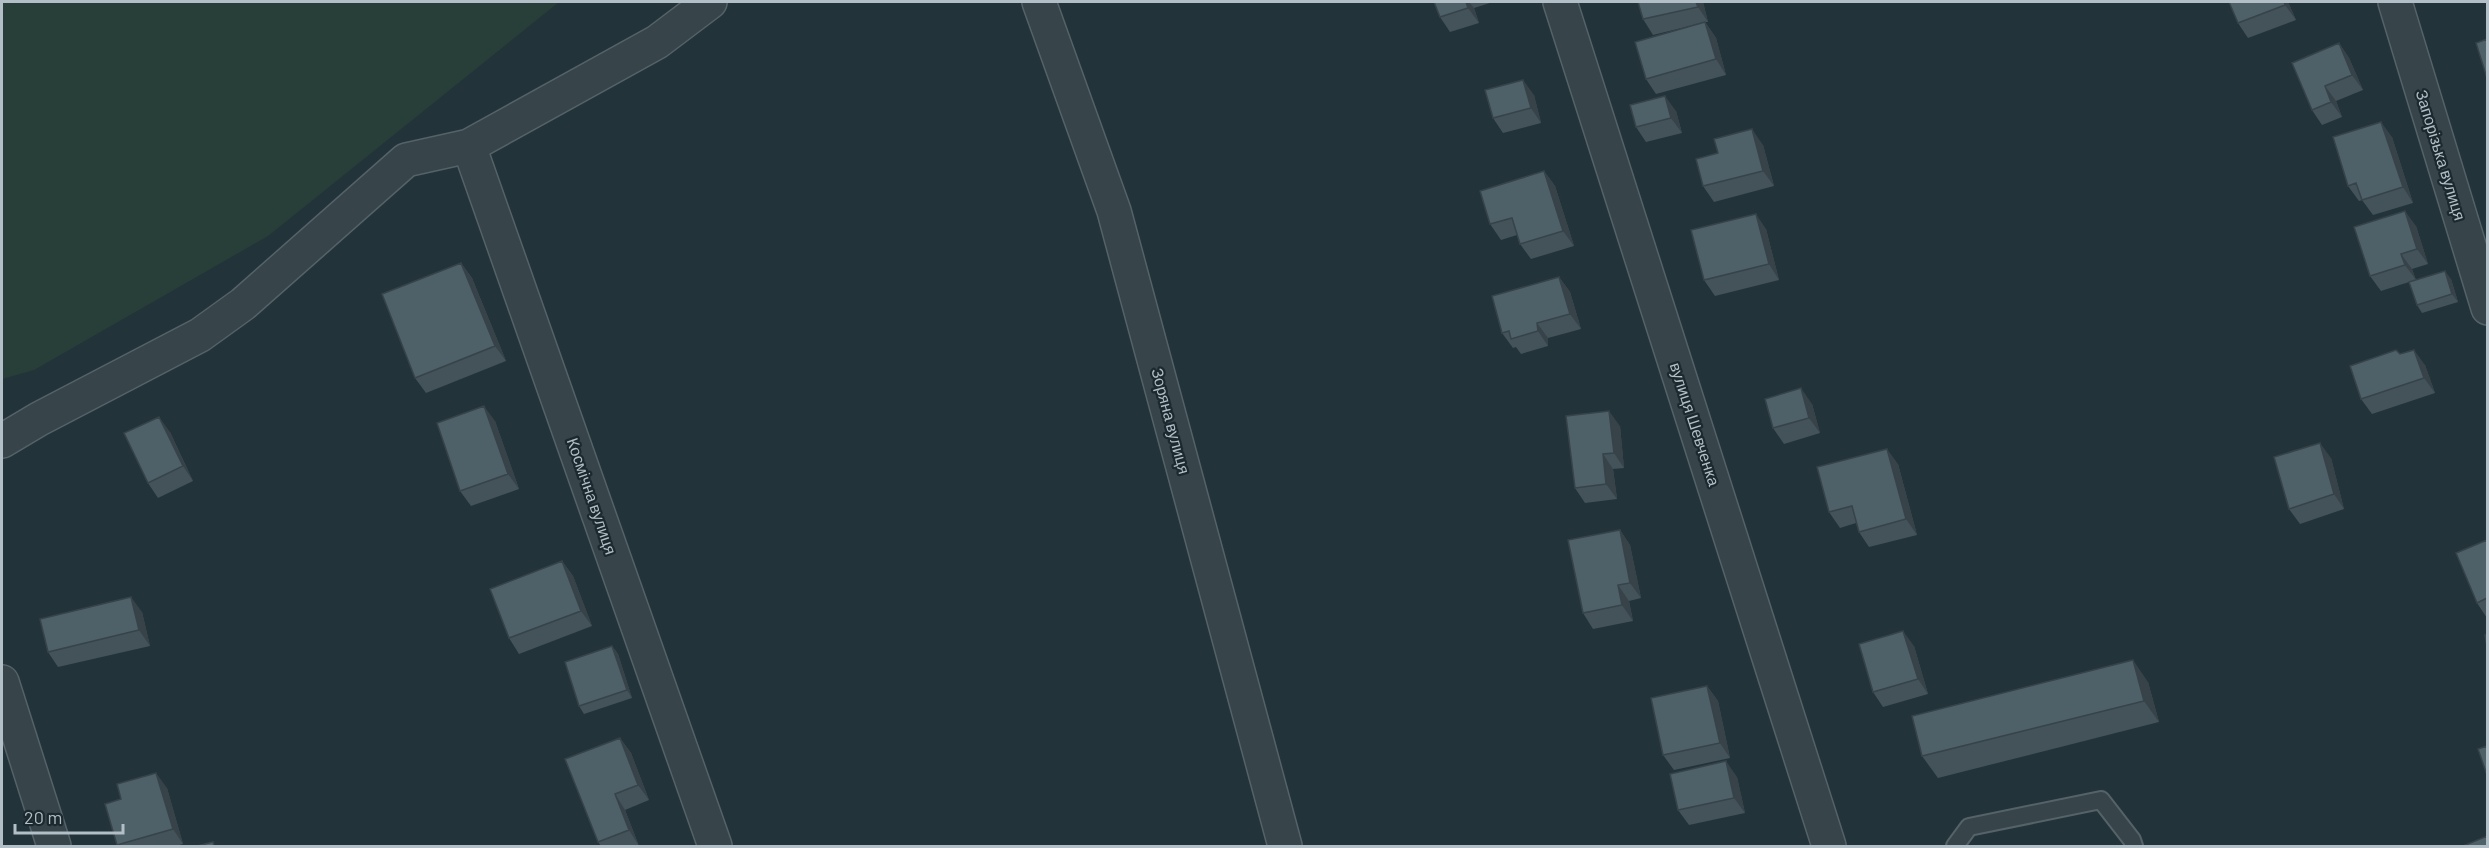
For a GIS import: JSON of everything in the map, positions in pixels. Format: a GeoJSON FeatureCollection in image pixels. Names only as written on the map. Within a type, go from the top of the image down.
{"type":"FeatureCollection","features":[{"type":"Feature","properties":{"kind":"street"},"geometry":{"type":"LineString","coordinates":[[2,441],[200,334],[243,304],[406,160],[469,146],[657,42],[710,2]]}},
{"type":"Feature","properties":{"kind":"street","name":"Зоряна вулиця"},"geometry":{"type":"LineString","coordinates":[[1039,2],[1114,211],[1285,846]]}},
{"type":"Feature","properties":{"kind":"street","name":"вулиця Шевченка"},"geometry":{"type":"LineString","coordinates":[[1560,2],[1829,846]]}},
{"type":"Feature","properties":{"kind":"street","name":"Запорізька вулиця"},"geometry":{"type":"LineString","coordinates":[[2395,2],[2487,308]]}},
{"type":"Feature","properties":{"kind":"street","name":"Космічна вулиця"},"geometry":{"type":"LineString","coordinates":[[469,146],[715,846]]}},
{"type":"Feature","properties":{"kind":"street"},"geometry":{"type":"LineString","coordinates":[[2,682],[54,846]]}},
{"type":"Feature","properties":{"kind":"lane"},"geometry":{"type":"LineString","coordinates":[[1955,846],[1969,827],[2101,800],[2132,840],[2134,846]]}},
{"type":"Feature","properties":{"kind":"green space"},"geometry":{"type":"Polygon","coordinates":[[[2,2],[559,2],[268,236],[34,370],[2,379],[2,2]]]}},
{"type":"Feature","properties":{"kind":"building"},"geometry":{"type":"Polygon","coordinates":[[[1434,2],[1466,2],[1468,8],[1440,17],[1434,2]]]}},
{"type":"Feature","properties":{"kind":"building"},"geometry":{"type":"Polygon","coordinates":[[[1638,2],[1696,2],[1698,7],[1643,19],[1638,2]]]}},
{"type":"Feature","properties":{"kind":"building"},"geometry":{"type":"Polygon","coordinates":[[[2229,2],[2284,2],[2285,5],[2238,23],[2229,2]]]}},
{"type":"Feature","properties":{"kind":"building"},"geometry":{"type":"Polygon","coordinates":[[[1705,22],[1716,59],[1646,79],[1635,42],[1705,22]]]}},
{"type":"Feature","properties":{"kind":"building"},"geometry":{"type":"Polygon","coordinates":[[[2487,39],[2487,78],[2476,43],[2487,39]]]}},
{"type":"Feature","properties":{"kind":"building"},"geometry":{"type":"Polygon","coordinates":[[[2339,43],[2352,75],[2325,86],[2331,102],[2312,110],[2292,63],[2339,43]]]}},
{"type":"Feature","properties":{"kind":"building"},"geometry":{"type":"Polygon","coordinates":[[[1523,80],[1531,108],[1493,118],[1485,90],[1523,80]]]}},
{"type":"Feature","properties":{"kind":"building"},"geometry":{"type":"Polygon","coordinates":[[[1665,96],[1671,118],[1636,127],[1630,105],[1665,96]]]}},
{"type":"Feature","properties":{"kind":"building"},"geometry":{"type":"Polygon","coordinates":[[[2381,122],[2403,187],[2362,200],[2356,183],[2348,186],[2333,137],[2381,122]]]}},
{"type":"Feature","properties":{"kind":"building"},"geometry":{"type":"Polygon","coordinates":[[[1752,129],[1763,171],[1703,186],[1696,159],[1718,153],[1714,139],[1752,129]]]}},
{"type":"Feature","properties":{"kind":"building"},"geometry":{"type":"Polygon","coordinates":[[[1544,171],[1563,231],[1520,244],[1512,218],[1490,224],[1480,191],[1544,171]]]}},
{"type":"Feature","properties":{"kind":"building"},"geometry":{"type":"Polygon","coordinates":[[[2405,211],[2417,249],[2401,254],[2405,265],[2370,276],[2354,227],[2405,211]]]}},
{"type":"Feature","properties":{"kind":"building"},"geometry":{"type":"Polygon","coordinates":[[[1756,214],[1769,264],[1704,280],[1691,230],[1756,214]]]}},
{"type":"Feature","properties":{"kind":"building"},"geometry":{"type":"Polygon","coordinates":[[[461,263],[495,346],[415,378],[382,294],[461,263]]]}},
{"type":"Feature","properties":{"kind":"building"},"geometry":{"type":"Polygon","coordinates":[[[2445,271],[2452,294],[2417,305],[2409,282],[2445,271]]]}},
{"type":"Feature","properties":{"kind":"building"},"geometry":{"type":"Polygon","coordinates":[[[1559,277],[1570,314],[1537,323],[1538,331],[1511,339],[1509,331],[1502,333],[1492,296],[1559,277]]]}},
{"type":"Feature","properties":{"kind":"building"},"geometry":{"type":"Polygon","coordinates":[[[2396,350],[2400,354],[2414,350],[2424,378],[2361,399],[2350,366],[2396,350]]]}},
{"type":"Feature","properties":{"kind":"building"},"geometry":{"type":"Polygon","coordinates":[[[1801,388],[1809,418],[1773,428],[1765,399],[1801,388]]]}},
{"type":"Feature","properties":{"kind":"building"},"geometry":{"type":"Polygon","coordinates":[[[484,406],[508,474],[460,491],[437,423],[484,406]]]}},
{"type":"Feature","properties":{"kind":"building"},"geometry":{"type":"Polygon","coordinates":[[[1609,411],[1614,453],[1603,454],[1606,484],[1575,488],[1566,416],[1609,411]]]}},
{"type":"Feature","properties":{"kind":"building"},"geometry":{"type":"Polygon","coordinates":[[[159,417],[183,466],[148,483],[124,433],[159,417]]]}},
{"type":"Feature","properties":{"kind":"building"},"geometry":{"type":"Polygon","coordinates":[[[2320,443],[2334,494],[2289,509],[2274,457],[2320,443]]]}},
{"type":"Feature","properties":{"kind":"building"},"geometry":{"type":"Polygon","coordinates":[[[1887,449],[1906,519],[1859,532],[1852,506],[1829,512],[1817,467],[1887,449]]]}},
{"type":"Feature","properties":{"kind":"building"},"geometry":{"type":"Polygon","coordinates":[[[1620,530],[1630,583],[1618,585],[1622,605],[1583,613],[1568,540],[1620,530]]]}},
{"type":"Feature","properties":{"kind":"building"},"geometry":{"type":"Polygon","coordinates":[[[2487,540],[2487,598],[2477,603],[2456,553],[2487,540]]]}},
{"type":"Feature","properties":{"kind":"building"},"geometry":{"type":"Polygon","coordinates":[[[562,561],[581,611],[509,638],[490,589],[562,561]]]}},
{"type":"Feature","properties":{"kind":"building"},"geometry":{"type":"Polygon","coordinates":[[[131,597],[139,630],[48,652],[40,619],[131,597]]]}},
{"type":"Feature","properties":{"kind":"building"},"geometry":{"type":"Polygon","coordinates":[[[1903,631],[1918,679],[1873,692],[1859,644],[1903,631]]]}},
{"type":"Feature","properties":{"kind":"building"},"geometry":{"type":"Polygon","coordinates":[[[612,646],[627,690],[579,706],[565,662],[612,646]]]}},
{"type":"Feature","properties":{"kind":"building"},"geometry":{"type":"Polygon","coordinates":[[[2133,660],[2144,701],[1922,756],[1912,716],[2133,660]]]}},
{"type":"Feature","properties":{"kind":"building"},"geometry":{"type":"Polygon","coordinates":[[[1707,686],[1720,743],[1663,755],[1651,698],[1707,686]]]}},
{"type":"Feature","properties":{"kind":"building"},"geometry":{"type":"Polygon","coordinates":[[[620,738],[638,785],[615,794],[629,830],[598,842],[565,759],[620,738]]]}},
{"type":"Feature","properties":{"kind":"building"},"geometry":{"type":"Polygon","coordinates":[[[2487,746],[2487,775],[2478,749],[2487,746]]]}},
{"type":"Feature","properties":{"kind":"building"},"geometry":{"type":"Polygon","coordinates":[[[1726,761],[1734,798],[1678,810],[1670,774],[1726,761]]]}},
{"type":"Feature","properties":{"kind":"building"},"geometry":{"type":"Polygon","coordinates":[[[156,773],[173,829],[117,845],[105,804],[121,799],[117,784],[156,773]]]}},
{"type":"Feature","properties":{"kind":"building"},"geometry":{"type":"Polygon","coordinates":[[[2487,836],[2487,846],[2463,846],[2487,836]]]}},
{"type":"Feature","properties":{"kind":"building"},"geometry":{"type":"Polygon","coordinates":[[[213,842],[214,846],[197,846],[213,842]]]}}]}
